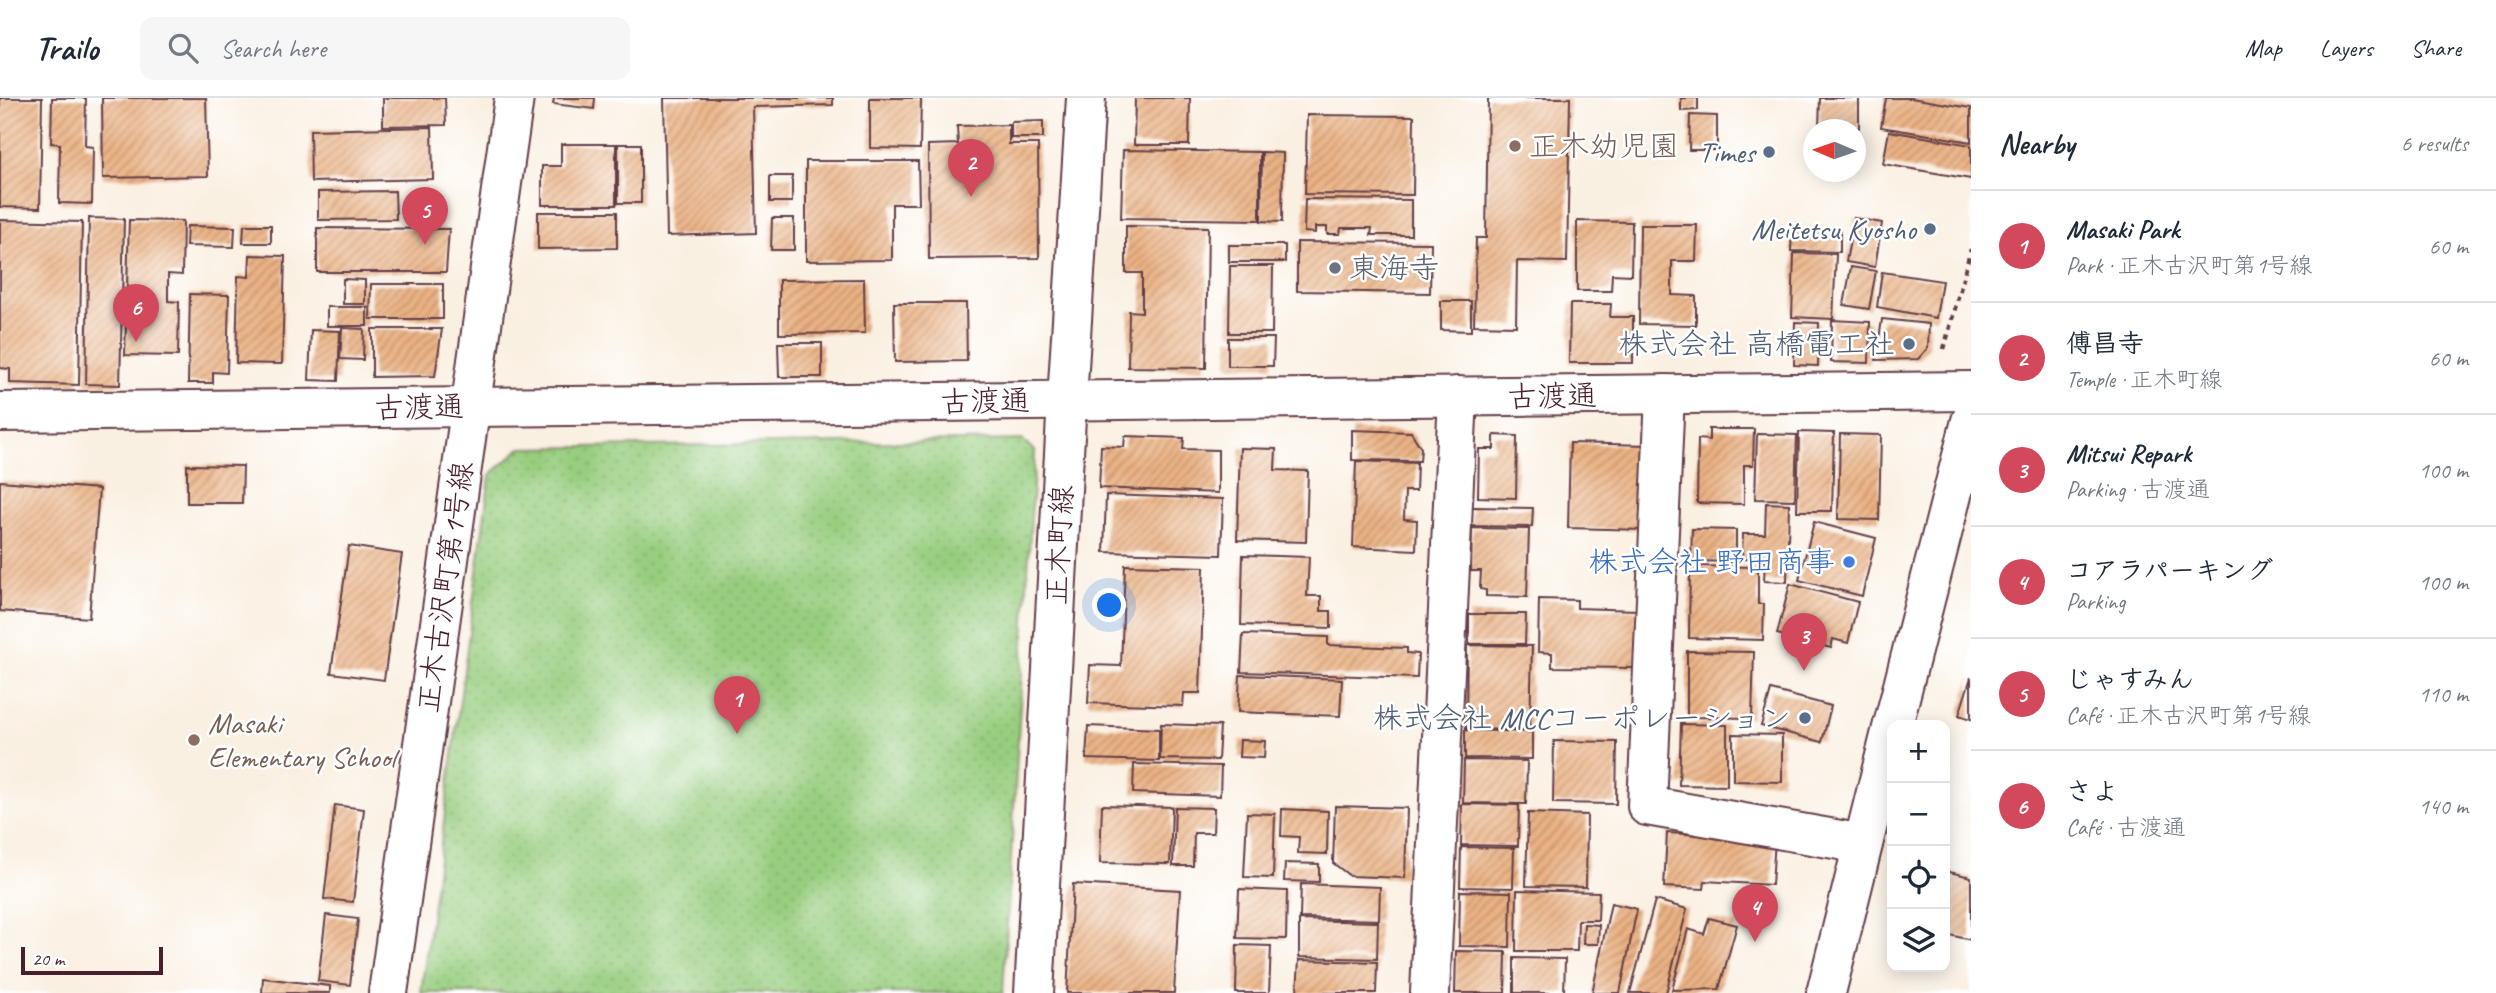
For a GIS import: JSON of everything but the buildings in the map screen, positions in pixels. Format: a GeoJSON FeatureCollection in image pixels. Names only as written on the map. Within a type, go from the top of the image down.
{"type":"FeatureCollection","features":[{"type":"Feature","properties":{"kind":"street","name":"正木古沢町第1号線"},"geometry":{"type":"LineString","coordinates":[[388,993],[514,98]]}},
{"type":"Feature","properties":{"kind":"street","name":"正木町線"},"geometry":{"type":"LineString","coordinates":[[1034,993],[1086,98]]}},
{"type":"Feature","properties":{"kind":"street","name":"古渡通"},"geometry":{"type":"LineString","coordinates":[[0,412],[1971,391]]}},
{"type":"Feature","properties":{"kind":"street"},"geometry":{"type":"LineString","coordinates":[[1665,394],[1647,806],[1863,844]]}},
{"type":"Feature","properties":{"kind":"street"},"geometry":{"type":"LineString","coordinates":[[1430,993],[1458,396]]}},
{"type":"Feature","properties":{"kind":"street"},"geometry":{"type":"LineString","coordinates":[[1895,720],[1971,421]]}},
{"type":"Feature","properties":{"kind":"street"},"geometry":{"type":"LineString","coordinates":[[1826,993],[1887,750]]}},
{"type":"Feature","properties":{"kind":"path"},"geometry":{"type":"LineString","coordinates":[[1914,391],[1924,371],[1944,350],[1971,249]]}},
{"type":"Feature","properties":{"kind":"green space"},"geometry":{"type":"Polygon","coordinates":[[[1022,440],[1035,451],[1003,993],[421,993],[490,475],[521,448],[1022,440]]]}},
{"type":"Feature","properties":{"kind":"place","name":"正木幼児園"},"geometry":{"type":"Point","coordinates":[1515,146]}},
{"type":"Feature","properties":{"kind":"place","name":"Times"},"geometry":{"type":"Point","coordinates":[1769,152]}},
{"type":"Feature","properties":{"kind":"place","name":"傅昌寺"},"geometry":{"type":"Point","coordinates":[971,197]}},
{"type":"Feature","properties":{"kind":"place","name":"Meitetsu Kyosho"},"geometry":{"type":"Point","coordinates":[1930,229]}},
{"type":"Feature","properties":{"kind":"place","name":"じゃすみん"},"geometry":{"type":"Point","coordinates":[425,245]}},
{"type":"Feature","properties":{"kind":"place","name":"東海寺"},"geometry":{"type":"Point","coordinates":[1335,268]}},
{"type":"Feature","properties":{"kind":"place","name":"さよ"},"geometry":{"type":"Point","coordinates":[136,342]}},
{"type":"Feature","properties":{"kind":"place","name":"株式会社 高橋電工社"},"geometry":{"type":"Point","coordinates":[1909,344]}},
{"type":"Feature","properties":{"kind":"place","name":"株式会社 野田商事"},"geometry":{"type":"Point","coordinates":[1849,562]}},
{"type":"Feature","properties":{"kind":"place","name":"Mitsui Repark"},"geometry":{"type":"Point","coordinates":[1804,671]}},
{"type":"Feature","properties":{"kind":"place","name":"株式会社 MCCコーポレーション"},"geometry":{"type":"Point","coordinates":[1805,718]}},
{"type":"Feature","properties":{"kind":"place","name":"Masaki Park"},"geometry":{"type":"Point","coordinates":[737,734]}},
{"type":"Feature","properties":{"kind":"place","name":"Masaki Elementary School"},"geometry":{"type":"Point","coordinates":[194,740]}},
{"type":"Feature","properties":{"kind":"place","name":"コアラパーキング"},"geometry":{"type":"Point","coordinates":[1755,942]}}]}
